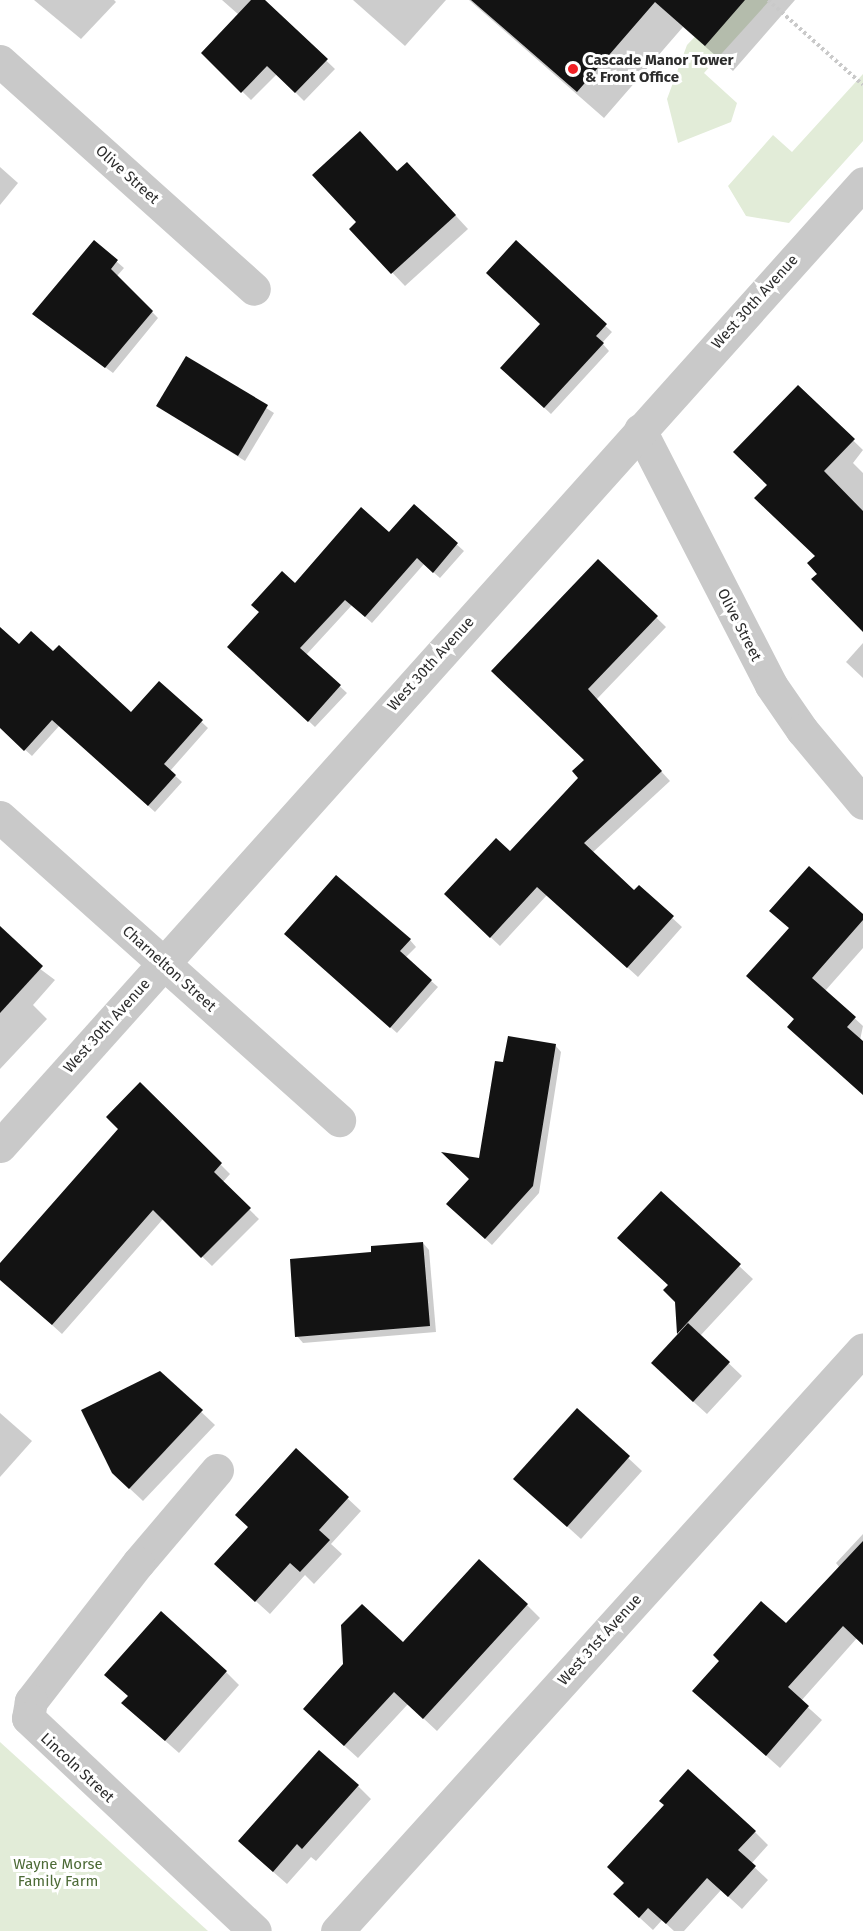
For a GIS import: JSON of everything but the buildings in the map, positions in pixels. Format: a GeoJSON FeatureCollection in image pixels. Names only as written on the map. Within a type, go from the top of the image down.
{"type":"FeatureCollection","features":[{"type":"Feature","properties":{"kind":"street","name":"Olive Street"},"geometry":{"type":"LineString","coordinates":[[0,61],[254,289]]}},
{"type":"Feature","properties":{"kind":"street","name":"West 30th Avenue"},"geometry":{"type":"LineString","coordinates":[[0,1146],[863,183]]}},
{"type":"Feature","properties":{"kind":"street","name":"Olive Street"},"geometry":{"type":"LineString","coordinates":[[640,430],[771,685],[802,730],[863,803]]}},
{"type":"Feature","properties":{"kind":"street","name":"Charnelton Street"},"geometry":{"type":"LineString","coordinates":[[0,817],[339,1120]]}},
{"type":"Feature","properties":{"kind":"street","name":"West 31st Avenue"},"geometry":{"type":"LineString","coordinates":[[337,1931],[863,1349]]}},
{"type":"Feature","properties":{"kind":"street","name":"Lincoln Street"},"geometry":{"type":"LineString","coordinates":[[217,1470],[138,1563],[31,1701],[27,1718],[255,1931]]}},
{"type":"Feature","properties":{"kind":"path"},"geometry":{"type":"LineString","coordinates":[[768,0],[863,85]]}},
{"type":"Feature","properties":{"kind":"green space"},"geometry":{"type":"Polygon","coordinates":[[[730,0],[770,0],[704,73],[737,103],[731,122],[678,143],[667,99],[687,45],[730,0]]]}},
{"type":"Feature","properties":{"kind":"green space"},"geometry":{"type":"Polygon","coordinates":[[[863,74],[863,141],[789,223],[746,216],[728,186],[773,135],[792,152],[863,74]]]}},
{"type":"Feature","properties":{"kind":"green space","name":"Wayne Morse Family Farm"},"geometry":{"type":"Polygon","coordinates":[[[0,1742],[208,1931],[0,1931],[0,1742]]]}},
{"type":"Feature","properties":{"kind":"place","name":"Cascade Manor Tower & Front Office"},"geometry":{"type":"Point","coordinates":[573,69]}}]}
